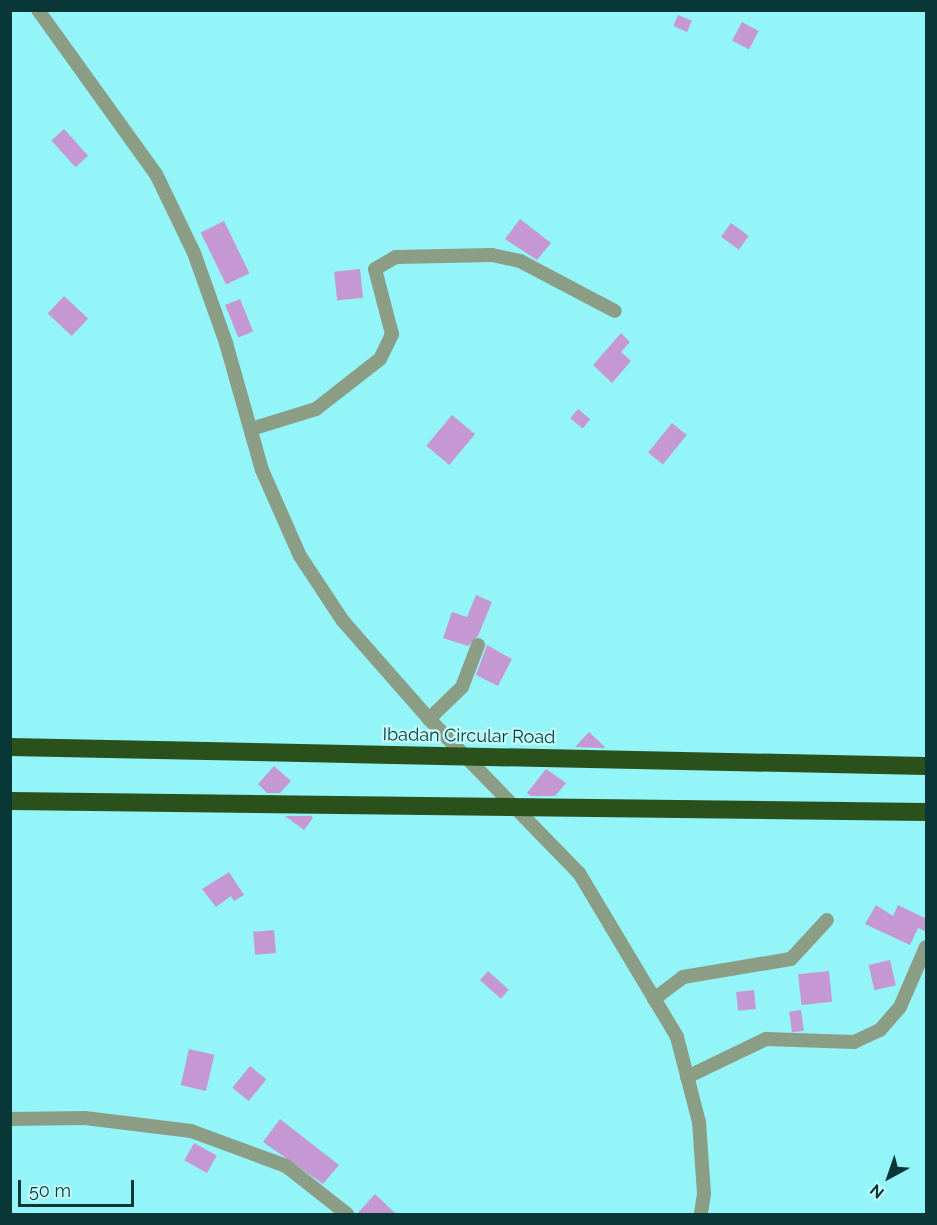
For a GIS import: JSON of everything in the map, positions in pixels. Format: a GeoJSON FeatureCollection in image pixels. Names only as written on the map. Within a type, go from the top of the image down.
{"type":"FeatureCollection","features":[{"type":"Feature","properties":{"kind":"highway","name":"Ibadan Circular Road"},"geometry":{"type":"LineString","coordinates":[[10,747],[927,766]]}},
{"type":"Feature","properties":{"kind":"highway"},"geometry":{"type":"LineString","coordinates":[[10,801],[927,812]]}},
{"type":"Feature","properties":{"kind":"street"},"geometry":{"type":"LineString","coordinates":[[38,10],[156,174],[194,253],[262,470],[300,556],[343,621],[429,719],[579,873],[677,1037],[699,1122],[704,1194],[701,1215]]}},
{"type":"Feature","properties":{"kind":"street"},"geometry":{"type":"LineString","coordinates":[[250,429],[316,409],[380,359],[392,334],[375,270],[396,257],[492,255],[520,261],[615,311]]}},
{"type":"Feature","properties":{"kind":"street"},"geometry":{"type":"LineString","coordinates":[[429,719],[462,687],[478,645]]}},
{"type":"Feature","properties":{"kind":"street"},"geometry":{"type":"LineString","coordinates":[[654,999],[683,977],[791,958],[827,920]]}},
{"type":"Feature","properties":{"kind":"street"},"geometry":{"type":"LineString","coordinates":[[687,1077],[766,1039],[854,1042],[880,1030],[900,1007],[927,947]]}},
{"type":"Feature","properties":{"kind":"street"},"geometry":{"type":"LineString","coordinates":[[10,1119],[85,1118],[191,1131],[286,1166],[347,1215]]}},
{"type":"Feature","properties":{"kind":"building"},"geometry":{"type":"Polygon","coordinates":[[[678,15],[692,21],[687,32],[673,26],[678,15]]]}},
{"type":"Feature","properties":{"kind":"building"},"geometry":{"type":"Polygon","coordinates":[[[742,22],[759,31],[749,49],[732,41],[742,22]]]}},
{"type":"Feature","properties":{"kind":"building"},"geometry":{"type":"Polygon","coordinates":[[[64,129],[88,156],[75,167],[51,140],[64,129]]]}},
{"type":"Feature","properties":{"kind":"building"},"geometry":{"type":"Polygon","coordinates":[[[520,219],[551,243],[537,260],[505,239],[520,219]]]}},
{"type":"Feature","properties":{"kind":"building"},"geometry":{"type":"Polygon","coordinates":[[[224,221],[249,273],[226,285],[201,232],[224,221]]]}},
{"type":"Feature","properties":{"kind":"building"},"geometry":{"type":"Polygon","coordinates":[[[731,223],[749,236],[739,250],[721,237],[731,223]]]}},
{"type":"Feature","properties":{"kind":"building"},"geometry":{"type":"Polygon","coordinates":[[[360,269],[363,298],[337,301],[334,272],[360,269]]]}},
{"type":"Feature","properties":{"kind":"building"},"geometry":{"type":"Polygon","coordinates":[[[64,296],[88,319],[72,336],[48,314],[64,296]]]}},
{"type":"Feature","properties":{"kind":"building"},"geometry":{"type":"Polygon","coordinates":[[[240,299],[253,331],[238,337],[225,305],[240,299]]]}},
{"type":"Feature","properties":{"kind":"building"},"geometry":{"type":"Polygon","coordinates":[[[621,333],[630,342],[621,352],[631,361],[612,383],[593,365],[621,333]]]}},
{"type":"Feature","properties":{"kind":"building"},"geometry":{"type":"Polygon","coordinates":[[[578,409],[590,419],[583,428],[570,418],[578,409]]]}},
{"type":"Feature","properties":{"kind":"building"},"geometry":{"type":"Polygon","coordinates":[[[452,415],[475,434],[449,465],[426,446],[452,415]]]}},
{"type":"Feature","properties":{"kind":"building"},"geometry":{"type":"Polygon","coordinates":[[[672,423],[687,435],[663,464],[648,453],[672,423]]]}},
{"type":"Feature","properties":{"kind":"building"},"geometry":{"type":"Polygon","coordinates":[[[476,595],[492,602],[478,636],[468,646],[443,638],[452,612],[467,617],[476,595]]]}},
{"type":"Feature","properties":{"kind":"building"},"geometry":{"type":"Polygon","coordinates":[[[487,645],[512,659],[498,686],[476,675],[487,645]]]}},
{"type":"Feature","properties":{"kind":"building"},"geometry":{"type":"Polygon","coordinates":[[[589,732],[605,747],[604,748],[575,747],[589,732]]]}},
{"type":"Feature","properties":{"kind":"building"},"geometry":{"type":"Polygon","coordinates":[[[274,766],[291,781],[280,793],[267,793],[258,784],[274,766]]]}},
{"type":"Feature","properties":{"kind":"building"},"geometry":{"type":"Polygon","coordinates":[[[546,769],[566,783],[555,796],[531,796],[527,793],[546,769]]]}},
{"type":"Feature","properties":{"kind":"building"},"geometry":{"type":"Polygon","coordinates":[[[285,816],[311,816],[313,818],[304,830],[285,816]]]}},
{"type":"Feature","properties":{"kind":"building"},"geometry":{"type":"Polygon","coordinates":[[[229,872],[244,895],[234,901],[231,896],[216,907],[202,889],[229,872]]]}},
{"type":"Feature","properties":{"kind":"building"},"geometry":{"type":"Polygon","coordinates":[[[876,905],[893,916],[898,905],[927,919],[927,932],[918,928],[910,945],[865,924],[876,905]]]}},
{"type":"Feature","properties":{"kind":"building"},"geometry":{"type":"Polygon","coordinates":[[[274,930],[276,953],[255,955],[253,932],[274,930]]]}},
{"type":"Feature","properties":{"kind":"building"},"geometry":{"type":"Polygon","coordinates":[[[890,960],[896,985],[874,990],[869,965],[890,960]]]}},
{"type":"Feature","properties":{"kind":"building"},"geometry":{"type":"Polygon","coordinates":[[[488,971],[509,990],[501,999],[480,980],[488,971]]]}},
{"type":"Feature","properties":{"kind":"building"},"geometry":{"type":"Polygon","coordinates":[[[829,971],[832,1002],[801,1005],[798,974],[829,971]]]}},
{"type":"Feature","properties":{"kind":"building"},"geometry":{"type":"Polygon","coordinates":[[[754,990],[756,1009],[738,1011],[736,992],[754,990]]]}},
{"type":"Feature","properties":{"kind":"building"},"geometry":{"type":"Polygon","coordinates":[[[801,1010],[804,1031],[792,1032],[789,1012],[801,1010]]]}},
{"type":"Feature","properties":{"kind":"building"},"geometry":{"type":"Polygon","coordinates":[[[189,1049],[214,1055],[206,1091],[181,1085],[189,1049]]]}},
{"type":"Feature","properties":{"kind":"building"},"geometry":{"type":"Polygon","coordinates":[[[250,1066],[266,1079],[249,1101],[232,1088],[250,1066]]]}},
{"type":"Feature","properties":{"kind":"building"},"geometry":{"type":"Polygon","coordinates":[[[280,1119],[339,1165],[323,1184],[263,1142],[280,1119]]]}},
{"type":"Feature","properties":{"kind":"building"},"geometry":{"type":"Polygon","coordinates":[[[194,1143],[217,1156],[207,1173],[184,1160],[194,1143]]]}},
{"type":"Feature","properties":{"kind":"building"},"geometry":{"type":"Polygon","coordinates":[[[375,1194],[397,1215],[356,1215],[375,1194]]]}}]}
